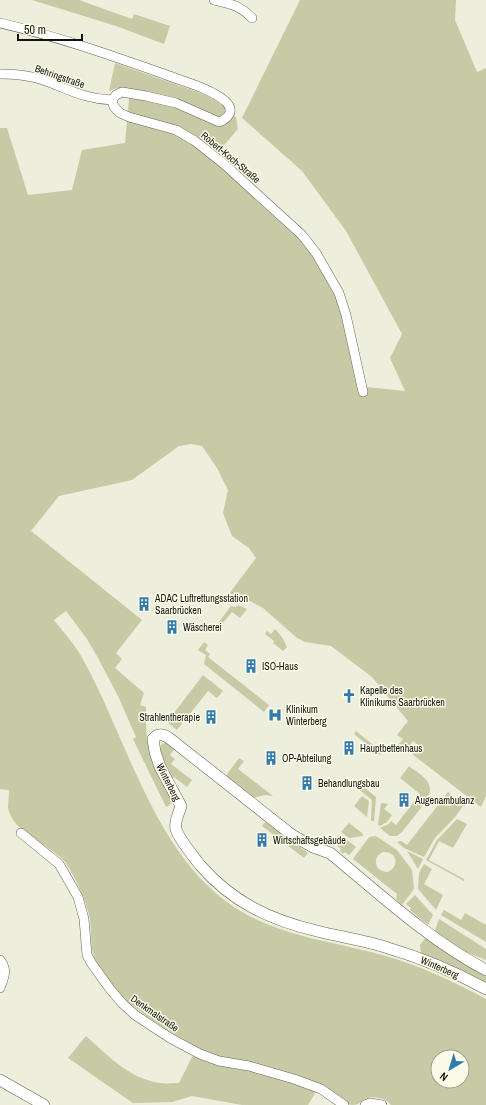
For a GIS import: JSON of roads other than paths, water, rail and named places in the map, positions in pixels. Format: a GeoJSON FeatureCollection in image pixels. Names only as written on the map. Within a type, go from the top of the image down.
{"type":"FeatureCollection","features":[{"type":"Feature","properties":{"kind":"street"},"geometry":{"type":"LineString","coordinates":[[214,0],[243,9],[252,18]]}},
{"type":"Feature","properties":{"kind":"street","name":"Robert-Koch-Straße"},"geometry":{"type":"LineString","coordinates":[[0,23],[95,50],[200,87],[226,102],[230,113],[226,119],[219,122],[176,103],[146,96],[122,92],[116,95],[112,100],[114,107],[120,113],[129,117],[176,130],[195,141],[229,168],[302,235],[316,253],[339,293],[346,315],[363,392]]}},
{"type":"Feature","properties":{"kind":"street","name":"Behringstraße"},"geometry":{"type":"LineString","coordinates":[[0,74],[28,76],[93,99],[112,100]]}},
{"type":"Feature","properties":{"kind":"street","name":"Winterberg"},"geometry":{"type":"LineString","coordinates":[[486,970],[448,948],[330,853],[313,847],[292,835],[165,735],[157,735],[153,739],[153,745],[160,767],[181,806],[176,823],[176,830],[206,872],[244,904],[273,918],[315,931],[386,947],[420,958],[442,967],[486,989]]}},
{"type":"Feature","properties":{"kind":"street","name":"Denkmalstraße"},"geometry":{"type":"LineString","coordinates":[[21,833],[59,864],[78,897],[84,919],[87,955],[110,989],[135,1015],[170,1038],[200,1054],[294,1079],[321,1089],[344,1105]]}},
{"type":"Feature","properties":{"kind":"street"},"geometry":{"type":"LineString","coordinates":[[0,960],[5,966],[6,972],[0,988]]}},
{"type":"Feature","properties":{"kind":"street"},"geometry":{"type":"LineString","coordinates":[[0,1080],[44,1105]]}},
{"type":"Feature","properties":{"kind":"street"},"geometry":{"type":"LineString","coordinates":[[365,1105],[370,1103],[382,1105]]}},
{"type":"Feature","properties":{"kind":"place","name":"ADAC Luftrettungsstation Saarbrücken"},"geometry":{"type":"Point","coordinates":[144,604]}},
{"type":"Feature","properties":{"kind":"place","name":"Wäscherei"},"geometry":{"type":"Point","coordinates":[172,627]}},
{"type":"Feature","properties":{"kind":"place","name":"ISO-Haus"},"geometry":{"type":"Point","coordinates":[251,666]}},
{"type":"Feature","properties":{"kind":"place","name":"Kapelle des Klinikums Saarbrücken"},"geometry":{"type":"Point","coordinates":[349,696]}},
{"type":"Feature","properties":{"kind":"place","name":"Klinikum Winterberg"},"geometry":{"type":"Point","coordinates":[275,715]}},
{"type":"Feature","properties":{"kind":"place","name":"Strahlentherapie"},"geometry":{"type":"Point","coordinates":[211,717]}},
{"type":"Feature","properties":{"kind":"place","name":"Hauptbettenhaus"},"geometry":{"type":"Point","coordinates":[349,748]}},
{"type":"Feature","properties":{"kind":"place","name":"OP-Abteilung"},"geometry":{"type":"Point","coordinates":[271,758]}},
{"type":"Feature","properties":{"kind":"place","name":"Behandlungsbau"},"geometry":{"type":"Point","coordinates":[307,783]}},
{"type":"Feature","properties":{"kind":"place","name":"Augenambulanz"},"geometry":{"type":"Point","coordinates":[404,800]}},
{"type":"Feature","properties":{"kind":"place","name":"Wirtschaftsgebäude"},"geometry":{"type":"Point","coordinates":[262,840]}}]}
